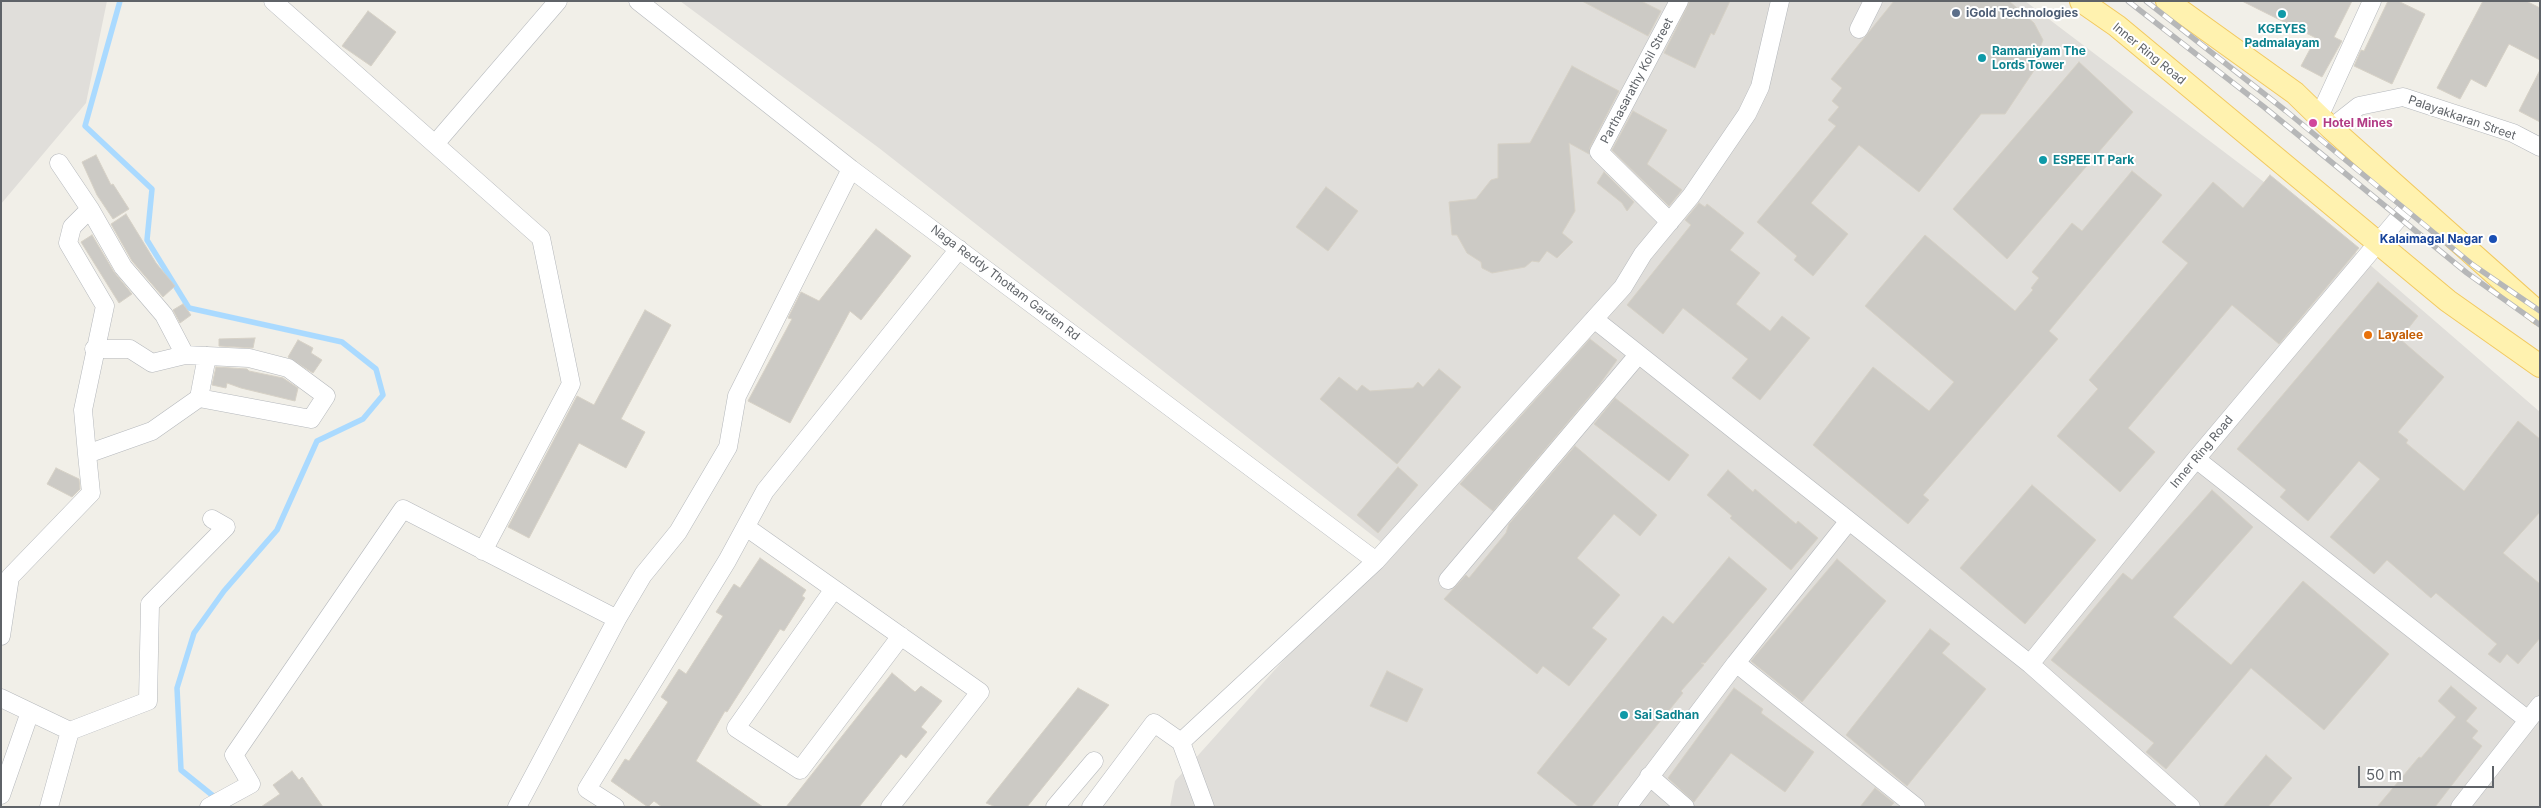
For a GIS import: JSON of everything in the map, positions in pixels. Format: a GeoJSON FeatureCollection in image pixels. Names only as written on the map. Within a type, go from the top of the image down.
{"type":"FeatureCollection","features":[{"type":"Feature","properties":{"kind":"main road","name":"Inner Ring Road"},"geometry":{"type":"LineString","coordinates":[[2081,1],[2124,32],[2448,301],[2540,366]]}},
{"type":"Feature","properties":{"kind":"main road"},"geometry":{"type":"LineString","coordinates":[[2167,1],[2295,93],[2325,123],[2540,314]]}},
{"type":"Feature","properties":{"kind":"street"},"geometry":{"type":"LineString","coordinates":[[273,1],[541,238],[571,384],[483,551]]}},
{"type":"Feature","properties":{"kind":"street"},"geometry":{"type":"LineString","coordinates":[[434,144],[558,1]]}},
{"type":"Feature","properties":{"kind":"street","name":"Naga Reddy Thottam Garden Rd"},"geometry":{"type":"LineString","coordinates":[[638,1],[851,168],[1376,561]]}},
{"type":"Feature","properties":{"kind":"street","name":"Parthasarathy Koil Street"},"geometry":{"type":"LineString","coordinates":[[1670,222],[1599,152],[1679,1]]}},
{"type":"Feature","properties":{"kind":"street"},"geometry":{"type":"LineString","coordinates":[[1181,742],[1376,561],[1623,287],[1643,254],[1691,196],[1746,114],[1760,87],[1780,1]]}},
{"type":"Feature","properties":{"kind":"street"},"geometry":{"type":"LineString","coordinates":[[1859,29],[1873,1]]}},
{"type":"Feature","properties":{"kind":"street"},"geometry":{"type":"LineString","coordinates":[[2325,123],[2372,1]]}},
{"type":"Feature","properties":{"kind":"street","name":"Palayakkaran Street"},"geometry":{"type":"LineString","coordinates":[[2325,123],[2359,106],[2403,97],[2512,133],[2540,147]]}},
{"type":"Feature","properties":{"kind":"street"},"geometry":{"type":"LineString","coordinates":[[59,163],[90,210],[123,267],[164,315],[186,356]]}},
{"type":"Feature","properties":{"kind":"street"},"geometry":{"type":"LineString","coordinates":[[517,807],[617,619],[643,575],[678,532],[728,447],[731,439],[733,412],[737,396],[851,168]]}},
{"type":"Feature","properties":{"kind":"street","name":"Inner Ring Road"},"geometry":{"type":"LineString","coordinates":[[2030,664],[2196,459],[2413,201]]}},
{"type":"Feature","properties":{"kind":"street"},"geometry":{"type":"LineString","coordinates":[[1,636],[10,577],[91,493],[83,410],[94,349],[105,306],[68,243],[72,226],[90,210]]}},
{"type":"Feature","properties":{"kind":"street"},"geometry":{"type":"LineString","coordinates":[[615,807],[587,789],[727,561],[765,491],[959,249]]}},
{"type":"Feature","properties":{"kind":"street"},"geometry":{"type":"LineString","coordinates":[[1594,319],[1848,522],[2030,664],[2191,807]]}},
{"type":"Feature","properties":{"kind":"street"},"geometry":{"type":"LineString","coordinates":[[87,454],[152,431],[199,398],[311,418],[326,396],[288,368],[249,358],[186,356],[152,363],[130,349],[94,349]]}},
{"type":"Feature","properties":{"kind":"street"},"geometry":{"type":"LineString","coordinates":[[1448,580],[1638,355]]}},
{"type":"Feature","properties":{"kind":"street"},"geometry":{"type":"LineString","coordinates":[[199,398],[206,356]]}},
{"type":"Feature","properties":{"kind":"street"},"geometry":{"type":"LineString","coordinates":[[2196,459],[2528,720]]}},
{"type":"Feature","properties":{"kind":"street"},"geometry":{"type":"LineString","coordinates":[[209,807],[251,784],[234,754],[403,509],[617,619]]}},
{"type":"Feature","properties":{"kind":"street"},"geometry":{"type":"LineString","coordinates":[[1,698],[70,731],[148,701],[150,604],[226,527],[212,519]]}},
{"type":"Feature","properties":{"kind":"street"},"geometry":{"type":"LineString","coordinates":[[1627,807],[1736,663],[1848,522]]}},
{"type":"Feature","properties":{"kind":"street"},"geometry":{"type":"LineString","coordinates":[[746,527],[980,692],[890,807]]}},
{"type":"Feature","properties":{"kind":"street"},"geometry":{"type":"LineString","coordinates":[[834,589],[736,728],[800,770],[901,636]]}},
{"type":"Feature","properties":{"kind":"street"},"geometry":{"type":"LineString","coordinates":[[1736,663],[1916,807]]}},
{"type":"Feature","properties":{"kind":"street"},"geometry":{"type":"LineString","coordinates":[[2460,807],[2540,706]]}},
{"type":"Feature","properties":{"kind":"street"},"geometry":{"type":"LineString","coordinates":[[1,795],[30,712]]}},
{"type":"Feature","properties":{"kind":"street"},"geometry":{"type":"LineString","coordinates":[[1091,807],[1154,723],[1181,742],[1205,807]]}},
{"type":"Feature","properties":{"kind":"street"},"geometry":{"type":"LineString","coordinates":[[50,807],[70,731]]}},
{"type":"Feature","properties":{"kind":"street"},"geometry":{"type":"LineString","coordinates":[[1055,807],[1094,761]]}},
{"type":"Feature","properties":{"kind":"street"},"geometry":{"type":"LineString","coordinates":[[1649,776],[1685,807]]}},
{"type":"Feature","properties":{"kind":"shaded area"},"geometry":{"type":"Polygon","coordinates":[[[1,1],[107,1],[86,103],[1,204],[1,1]]]}},
{"type":"Feature","properties":{"kind":"shaded area"},"geometry":{"type":"Polygon","coordinates":[[[680,1],[2025,1],[2347,245],[2540,412],[2540,807],[1170,807],[1175,781],[1386,546],[879,148],[680,1]]]}},
{"type":"Feature","properties":{"kind":"building"},"geometry":{"type":"Polygon","coordinates":[[[1582,1],[1641,1],[1661,11],[1648,36],[1582,1]]]}},
{"type":"Feature","properties":{"kind":"building"},"geometry":{"type":"Polygon","coordinates":[[[1690,1],[1730,1],[1714,35],[1711,33],[1695,68],[1664,53],[1690,1]]]}},
{"type":"Feature","properties":{"kind":"building"},"geometry":{"type":"Polygon","coordinates":[[[1894,1],[2009,1],[2034,23],[2043,40],[2038,53],[2039,63],[2005,114],[1981,114],[1919,192],[1859,145],[1811,203],[1848,234],[1813,276],[1794,260],[1797,256],[1757,222],[1836,126],[1828,120],[1839,107],[1832,101],[1842,88],[1831,79],[1894,1]]]}},
{"type":"Feature","properties":{"kind":"building"},"geometry":{"type":"Polygon","coordinates":[[[2242,1],[2352,1],[2334,37],[2342,41],[2322,77],[2301,66],[2316,38],[2242,1]]]}},
{"type":"Feature","properties":{"kind":"building"},"geometry":{"type":"Polygon","coordinates":[[[2388,1],[2398,1],[2425,14],[2392,84],[2354,66],[2361,50],[2364,51],[2388,1]]]}},
{"type":"Feature","properties":{"kind":"building"},"geometry":{"type":"Polygon","coordinates":[[[2483,1],[2526,1],[2540,8],[2540,60],[2509,44],[2486,87],[2471,79],[2460,99],[2437,88],[2483,1]]]}},
{"type":"Feature","properties":{"kind":"building"},"geometry":{"type":"Polygon","coordinates":[[[368,11],[396,32],[371,66],[342,46],[368,11]]]}},
{"type":"Feature","properties":{"kind":"building","name":"ESPEE IT Park"},"geometry":{"type":"Polygon","coordinates":[[[2079,62],[2133,112],[2007,259],[1953,209],[2079,62]]]}},
{"type":"Feature","properties":{"kind":"building"},"geometry":{"type":"Polygon","coordinates":[[[1572,66],[1619,91],[1590,147],[1589,154],[1569,143],[1575,211],[1562,233],[1573,242],[1557,258],[1547,251],[1539,262],[1532,261],[1525,267],[1492,273],[1482,268],[1481,262],[1467,253],[1457,235],[1452,235],[1449,202],[1476,199],[1491,180],[1498,178],[1498,144],[1530,143],[1572,66]]]}},
{"type":"Feature","properties":{"kind":"building"},"geometry":{"type":"Polygon","coordinates":[[[2540,70],[2540,122],[2519,111],[2540,70]]]}},
{"type":"Feature","properties":{"kind":"building"},"geometry":{"type":"Polygon","coordinates":[[[1633,111],[1667,130],[1647,164],[1682,190],[1669,206],[1612,150],[1633,111]]]}},
{"type":"Feature","properties":{"kind":"building"},"geometry":{"type":"Polygon","coordinates":[[[96,155],[111,185],[113,184],[129,209],[113,219],[97,195],[82,162],[96,155]]]}},
{"type":"Feature","properties":{"kind":"building"},"geometry":{"type":"Polygon","coordinates":[[[2132,171],[2162,195],[2049,331],[2058,339],[1923,495],[1929,500],[1908,524],[1813,445],[1873,367],[1929,411],[1954,382],[1865,306],[1925,235],[2015,311],[2033,290],[2031,288],[2039,278],[2032,272],[2072,223],[2082,231],[2132,171]]]}},
{"type":"Feature","properties":{"kind":"building"},"geometry":{"type":"Polygon","coordinates":[[[1604,172],[1634,202],[1627,211],[1622,203],[1597,183],[1604,172]]]}},
{"type":"Feature","properties":{"kind":"building"},"geometry":{"type":"Polygon","coordinates":[[[2270,175],[2359,248],[2279,344],[2232,305],[2128,428],[2155,452],[2120,492],[2057,436],[2098,389],[2089,380],[2188,263],[2162,242],[2213,182],[2243,208],[2270,175]]]}},
{"type":"Feature","properties":{"kind":"building"},"geometry":{"type":"Polygon","coordinates":[[[1326,187],[1358,211],[1328,251],[1296,227],[1326,187]]]}},
{"type":"Feature","properties":{"kind":"building"},"geometry":{"type":"Polygon","coordinates":[[[1699,203],[1705,207],[1707,204],[1744,233],[1730,250],[1760,273],[1736,304],[1770,331],[1782,316],[1810,338],[1760,400],[1732,378],[1748,359],[1683,308],[1663,334],[1627,305],[1691,225],[1685,220],[1699,203]]]}},
{"type":"Feature","properties":{"kind":"building"},"geometry":{"type":"Polygon","coordinates":[[[126,214],[156,263],[175,286],[163,297],[132,261],[111,224],[126,214]]]}},
{"type":"Feature","properties":{"kind":"building"},"geometry":{"type":"Polygon","coordinates":[[[876,229],[911,256],[861,320],[850,311],[790,423],[748,401],[792,319],[788,318],[801,292],[819,301],[876,229]]]}},
{"type":"Feature","properties":{"kind":"building"},"geometry":{"type":"Polygon","coordinates":[[[92,235],[114,272],[132,294],[119,303],[81,242],[92,235]]]}},
{"type":"Feature","properties":{"kind":"building"},"geometry":{"type":"Polygon","coordinates":[[[2378,282],[2418,316],[2400,339],[2444,377],[2398,432],[2408,440],[2406,443],[2464,491],[2518,421],[2540,439],[2540,512],[2503,553],[2540,584],[2540,638],[2518,664],[2507,654],[2500,663],[2488,654],[2497,644],[2436,593],[2431,598],[2387,560],[2374,574],[2330,537],[2380,479],[2359,461],[2308,521],[2280,497],[2286,490],[2237,449],[2378,282]]]}},
{"type":"Feature","properties":{"kind":"building"},"geometry":{"type":"Polygon","coordinates":[[[183,304],[191,315],[180,323],[173,310],[183,304]]]}},
{"type":"Feature","properties":{"kind":"building"},"geometry":{"type":"Polygon","coordinates":[[[645,310],[671,325],[621,419],[645,432],[626,468],[579,443],[529,538],[508,527],[577,396],[594,405],[645,310]]]}},
{"type":"Feature","properties":{"kind":"building"},"geometry":{"type":"Polygon","coordinates":[[[255,338],[253,348],[219,346],[219,339],[255,338]]]}},
{"type":"Feature","properties":{"kind":"building"},"geometry":{"type":"Polygon","coordinates":[[[1590,339],[1617,360],[1599,385],[1493,511],[1460,484],[1590,339]]]}},
{"type":"Feature","properties":{"kind":"building"},"geometry":{"type":"Polygon","coordinates":[[[298,340],[313,348],[311,353],[322,360],[313,373],[288,357],[298,340]]]}},
{"type":"Feature","properties":{"kind":"building"},"geometry":{"type":"Polygon","coordinates":[[[216,367],[247,369],[283,378],[298,388],[295,401],[227,383],[226,388],[212,385],[216,367]]]}},
{"type":"Feature","properties":{"kind":"building"},"geometry":{"type":"Polygon","coordinates":[[[1439,369],[1461,387],[1397,464],[1320,399],[1339,377],[1357,391],[1362,385],[1370,391],[1413,388],[1418,382],[1423,387],[1439,369]]]}},
{"type":"Feature","properties":{"kind":"building"},"geometry":{"type":"Polygon","coordinates":[[[1615,398],[1689,455],[1669,481],[1594,424],[1615,398]]]}},
{"type":"Feature","properties":{"kind":"building"},"geometry":{"type":"Polygon","coordinates":[[[1575,446],[1657,515],[1640,536],[1614,514],[1577,558],[1620,595],[1592,628],[1607,639],[1569,686],[1543,666],[1537,674],[1444,599],[1466,575],[1469,578],[1506,533],[1509,524],[1575,446]]]}},
{"type":"Feature","properties":{"kind":"building"},"geometry":{"type":"Polygon","coordinates":[[[1398,467],[1418,485],[1378,533],[1357,515],[1398,467]]]}},
{"type":"Feature","properties":{"kind":"building"},"geometry":{"type":"Polygon","coordinates":[[[56,468],[79,479],[80,489],[72,497],[47,484],[56,468]]]}},
{"type":"Feature","properties":{"kind":"building"},"geometry":{"type":"Polygon","coordinates":[[[1728,470],[1753,492],[1755,489],[1796,524],[1798,521],[1818,538],[1791,570],[1730,518],[1732,516],[1707,495],[1728,470]]]}},
{"type":"Feature","properties":{"kind":"building"},"geometry":{"type":"Polygon","coordinates":[[[2032,485],[2096,540],[2025,624],[1960,568],[2032,485]]]}},
{"type":"Feature","properties":{"kind":"building"},"geometry":{"type":"Polygon","coordinates":[[[2212,490],[2253,527],[2173,617],[2231,665],[2303,581],[2389,654],[2324,730],[2251,668],[2166,769],[2146,752],[2154,743],[2051,660],[2123,573],[2132,580],[2212,490]]]}},
{"type":"Feature","properties":{"kind":"building","name":"Sai Sadhan"},"geometry":{"type":"Polygon","coordinates":[[[1729,557],[1767,589],[1705,663],[1701,663],[1704,665],[1681,691],[1683,693],[1591,807],[1579,807],[1537,773],[1663,616],[1673,624],[1729,557]]]}},
{"type":"Feature","properties":{"kind":"building"},"geometry":{"type":"Polygon","coordinates":[[[760,558],[806,590],[802,596],[805,598],[784,631],[780,629],[727,712],[725,711],[696,761],[763,807],[662,807],[654,801],[648,807],[611,781],[625,759],[629,761],[668,702],[661,697],[679,669],[686,674],[723,616],[716,612],[734,584],[740,588],[760,558]]]}},
{"type":"Feature","properties":{"kind":"building"},"geometry":{"type":"Polygon","coordinates":[[[1837,559],[1886,601],[1802,702],[1751,661],[1837,559]]]}},
{"type":"Feature","properties":{"kind":"building"},"geometry":{"type":"Polygon","coordinates":[[[1930,629],[1950,644],[1942,653],[1986,689],[1907,786],[1846,735],[1930,629]]]}},
{"type":"Feature","properties":{"kind":"building"},"geometry":{"type":"Polygon","coordinates":[[[1387,671],[1423,689],[1407,722],[1370,706],[1387,671]]]}},
{"type":"Feature","properties":{"kind":"building"},"geometry":{"type":"Polygon","coordinates":[[[892,673],[915,692],[921,686],[942,701],[921,727],[927,732],[906,758],[901,754],[859,807],[786,807],[892,673]]]}},
{"type":"Feature","properties":{"kind":"building"},"geometry":{"type":"Polygon","coordinates":[[[2451,686],[2477,708],[2466,721],[2478,731],[2472,738],[2482,746],[2435,807],[2377,807],[2456,717],[2438,701],[2451,686]]]}},
{"type":"Feature","properties":{"kind":"building"},"geometry":{"type":"Polygon","coordinates":[[[1078,688],[1109,705],[1027,807],[996,807],[986,803],[1078,688]]]}},
{"type":"Feature","properties":{"kind":"building"},"geometry":{"type":"Polygon","coordinates":[[[1734,688],[1763,709],[1761,713],[1814,752],[1785,792],[1731,753],[1694,802],[1668,778],[1734,688]]]}},
{"type":"Feature","properties":{"kind":"building"},"geometry":{"type":"Polygon","coordinates":[[[2266,755],[2292,778],[2268,807],[2223,807],[2266,755]]]}},
{"type":"Feature","properties":{"kind":"building"},"geometry":{"type":"Polygon","coordinates":[[[292,771],[299,780],[302,777],[323,807],[261,807],[280,794],[273,785],[292,771]]]}},
{"type":"Feature","properties":{"kind":"building"},"geometry":{"type":"Polygon","coordinates":[[[1875,788],[1894,803],[1890,807],[1860,807],[1875,788]]]}},
{"type":"Feature","properties":{"kind":"waterway"},"geometry":{"type":"LineString","coordinates":[[120,1],[85,126],[152,189],[147,240],[189,308],[342,342],[376,369],[383,395],[363,419],[317,441],[277,530],[224,591],[194,633],[177,688],[181,770],[217,799]]}},
{"type":"Feature","properties":{"kind":"railway"},"geometry":{"type":"LineString","coordinates":[[2128,1],[2264,107],[2467,273],[2540,325]]}},
{"type":"Feature","properties":{"kind":"railway"},"geometry":{"type":"LineString","coordinates":[[2146,1],[2286,111],[2473,265],[2540,311]]}},
{"type":"Feature","properties":{"kind":"place","name":"iGold Technologies"},"geometry":{"type":"Point","coordinates":[1956,13]}},
{"type":"Feature","properties":{"kind":"place","name":"KGEYES Padmalayam"},"geometry":{"type":"Point","coordinates":[2282,14]}},
{"type":"Feature","properties":{"kind":"place","name":"Ramaniyam The Lords Tower"},"geometry":{"type":"Point","coordinates":[1982,58]}},
{"type":"Feature","properties":{"kind":"place","name":"Hotel Mines"},"geometry":{"type":"Point","coordinates":[2313,123]}},
{"type":"Feature","properties":{"kind":"place","name":"ESPEE IT Park"},"geometry":{"type":"Point","coordinates":[2043,160]}},
{"type":"Feature","properties":{"kind":"place","name":"Kalaimagal Nagar"},"geometry":{"type":"Point","coordinates":[2493,239]}},
{"type":"Feature","properties":{"kind":"place","name":"Layalee"},"geometry":{"type":"Point","coordinates":[2368,335]}},
{"type":"Feature","properties":{"kind":"place","name":"Sai Sadhan"},"geometry":{"type":"Point","coordinates":[1624,715]}}]}
